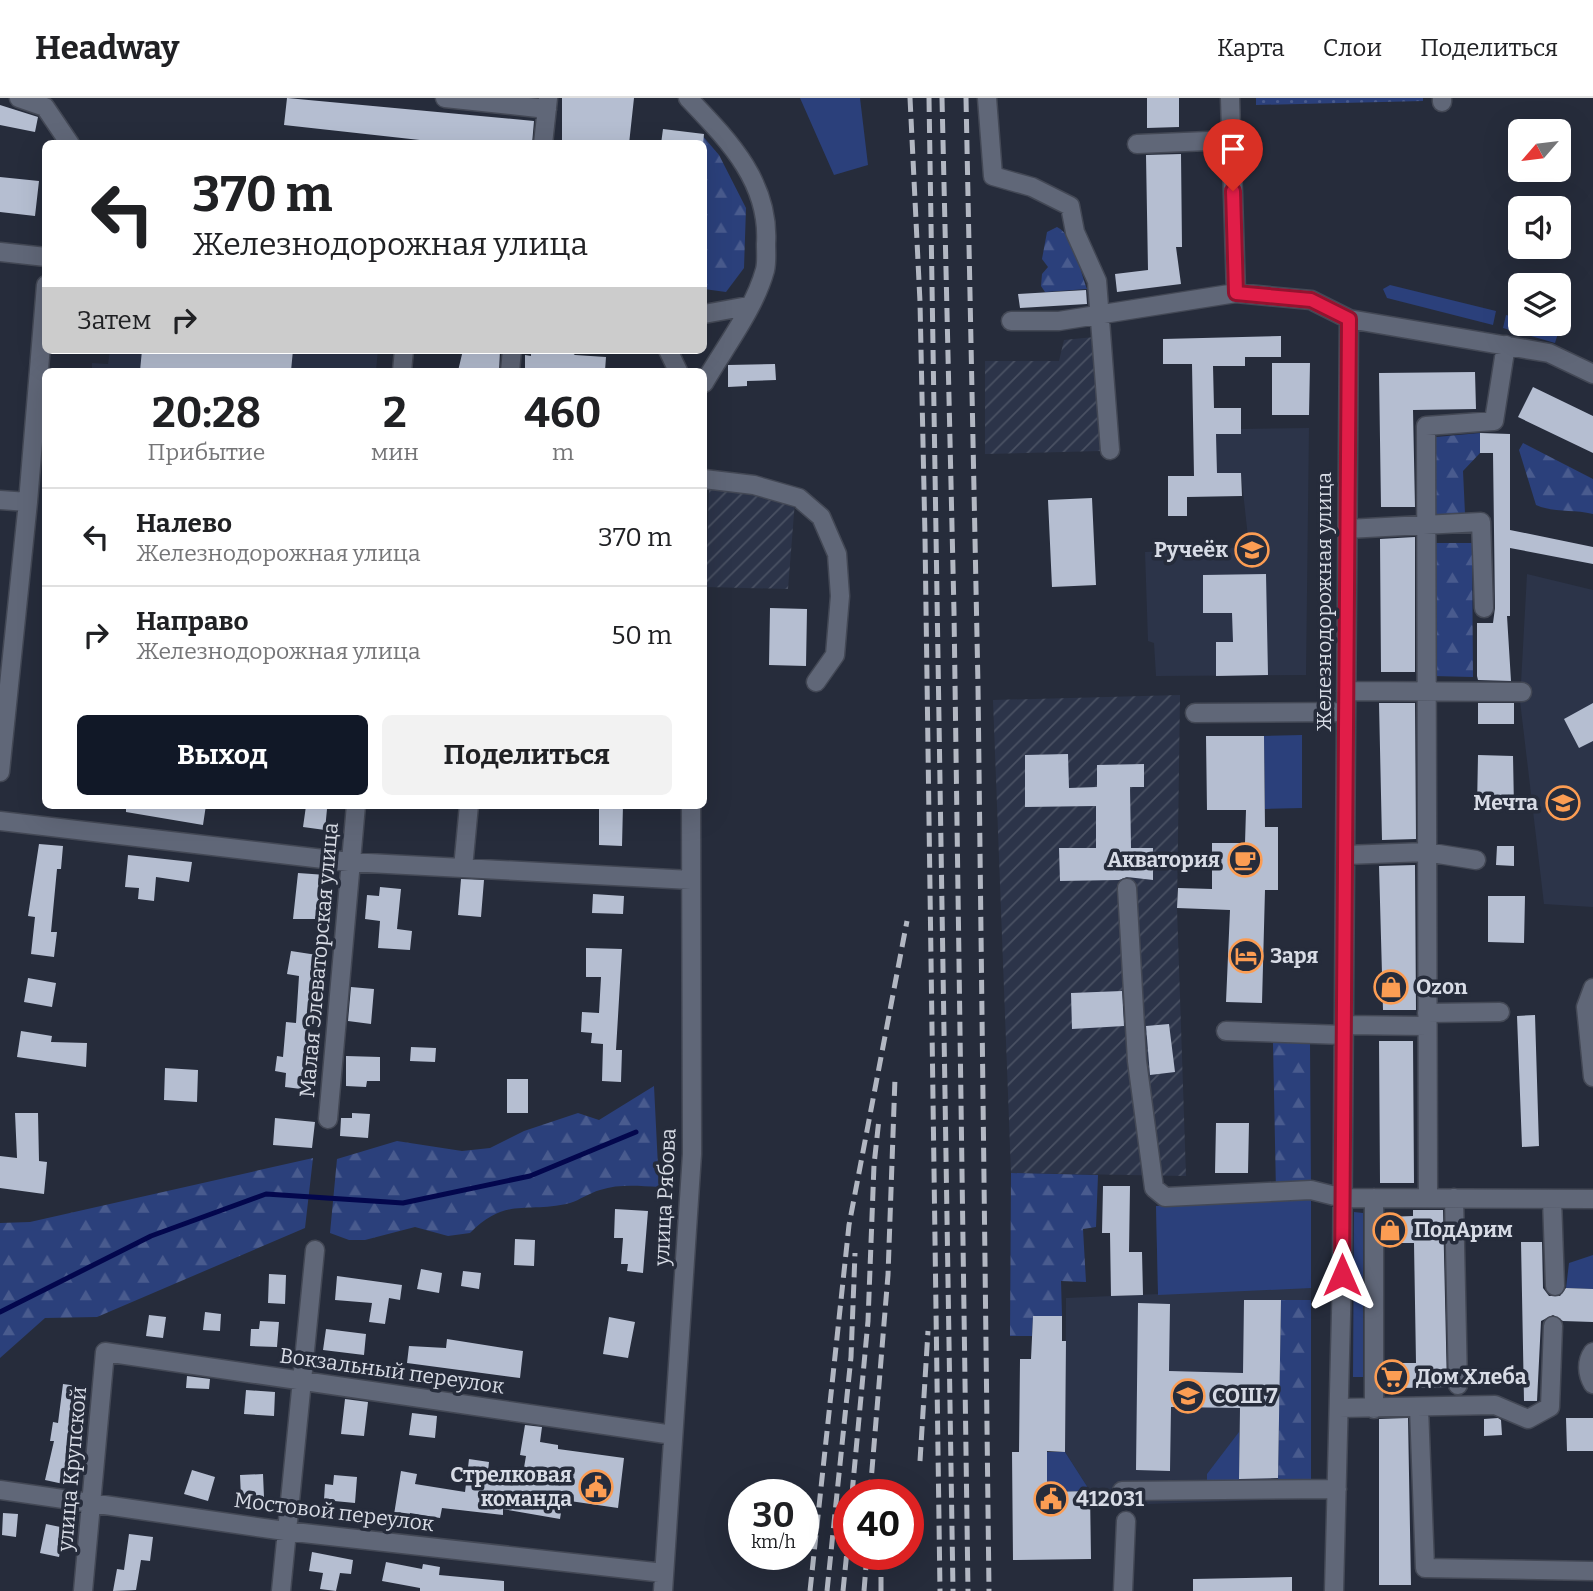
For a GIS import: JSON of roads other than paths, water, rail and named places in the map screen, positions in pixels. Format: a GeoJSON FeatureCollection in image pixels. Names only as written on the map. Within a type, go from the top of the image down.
{"type":"FeatureCollection","features":[{"type":"Feature","properties":{"kind":"street"},"geometry":{"type":"LineString","coordinates":[[19,98],[45,107],[67,140]]}},
{"type":"Feature","properties":{"kind":"street"},"geometry":{"type":"LineString","coordinates":[[445,98],[548,104],[543,140]]}},
{"type":"Feature","properties":{"kind":"street"},"geometry":{"type":"LineString","coordinates":[[688,98],[745,163],[759,193],[767,226],[765,270],[707,378]]}},
{"type":"Feature","properties":{"kind":"street"},"geometry":{"type":"LineString","coordinates":[[987,98],[993,176],[1032,187],[1070,206],[1076,232],[1097,281],[1110,450]]}},
{"type":"Feature","properties":{"kind":"street"},"geometry":{"type":"LineString","coordinates":[[1230,98],[1236,293]]}},
{"type":"Feature","properties":{"kind":"street"},"geometry":{"type":"LineString","coordinates":[[1137,144],[1232,141]]}},
{"type":"Feature","properties":{"kind":"street"},"geometry":{"type":"LineString","coordinates":[[0,252],[42,257]]}},
{"type":"Feature","properties":{"kind":"street"},"geometry":{"type":"LineString","coordinates":[[1011,321],[1059,321],[1236,293],[1311,300],[1349,319],[1549,353],[1593,374]]}},
{"type":"Feature","properties":{"kind":"street"},"geometry":{"type":"LineString","coordinates":[[707,313],[748,306]]}},
{"type":"Feature","properties":{"kind":"street","name":"Железнодорожная улица"},"geometry":{"type":"LineString","coordinates":[[1334,1591],[1343,1198],[1349,319]]}},
{"type":"Feature","properties":{"kind":"street"},"geometry":{"type":"LineString","coordinates":[[0,772],[28,502],[42,333]]}},
{"type":"Feature","properties":{"kind":"street"},"geometry":{"type":"LineString","coordinates":[[1428,1198],[1426,426],[1494,421],[1506,345]]}},
{"type":"Feature","properties":{"kind":"street"},"geometry":{"type":"LineString","coordinates":[[707,479],[754,485],[799,498],[821,517],[837,554],[840,596],[835,655],[816,682]]}},
{"type":"Feature","properties":{"kind":"street"},"geometry":{"type":"LineString","coordinates":[[0,500],[28,502]]}},
{"type":"Feature","properties":{"kind":"street"},"geometry":{"type":"LineString","coordinates":[[1348,529],[1481,522],[1485,608]]}},
{"type":"Feature","properties":{"kind":"street"},"geometry":{"type":"LineString","coordinates":[[1346,691],[1521,692]]}},
{"type":"Feature","properties":{"kind":"street"},"geometry":{"type":"LineString","coordinates":[[1195,713],[1346,712]]}},
{"type":"Feature","properties":{"kind":"street","name":"Малая Элеваторская улица"},"geometry":{"type":"LineString","coordinates":[[328,1119],[356,809]]}},
{"type":"Feature","properties":{"kind":"street"},"geometry":{"type":"LineString","coordinates":[[463,868],[469,809]]}},
{"type":"Feature","properties":{"kind":"street","name":"улица Рябова"},"geometry":{"type":"LineString","coordinates":[[663,1582],[692,1154],[691,809]]}},
{"type":"Feature","properties":{"kind":"street"},"geometry":{"type":"LineString","coordinates":[[0,821],[349,862],[691,880]]}},
{"type":"Feature","properties":{"kind":"street"},"geometry":{"type":"LineString","coordinates":[[1345,855],[1426,852],[1476,860]]}},
{"type":"Feature","properties":{"kind":"street"},"geometry":{"type":"LineString","coordinates":[[1127,888],[1137,1061],[1154,1188],[1165,1198],[1311,1190],[1343,1198],[1593,1199]]}},
{"type":"Feature","properties":{"kind":"street"},"geometry":{"type":"LineString","coordinates":[[1593,988],[1586,1007],[1593,1077]]}},
{"type":"Feature","properties":{"kind":"street"},"geometry":{"type":"LineString","coordinates":[[1226,1031],[1344,1030],[1500,1012]]}},
{"type":"Feature","properties":{"kind":"street"},"geometry":{"type":"LineString","coordinates":[[1374,1198],[1374,1409]]}},
{"type":"Feature","properties":{"kind":"street"},"geometry":{"type":"LineString","coordinates":[[1454,1198],[1458,1385]]}},
{"type":"Feature","properties":{"kind":"street"},"geometry":{"type":"LineString","coordinates":[[1552,1199],[1555,1286]]}},
{"type":"Feature","properties":{"kind":"street"},"geometry":{"type":"LineString","coordinates":[[281,1591],[315,1250]]}},
{"type":"Feature","properties":{"kind":"street"},"geometry":{"type":"LineString","coordinates":[[1339,1408],[1495,1405],[1528,1419],[1550,1407],[1553,1326]]}},
{"type":"Feature","properties":{"kind":"street","name":"Вокзальный переулок"},"geometry":{"type":"LineString","coordinates":[[105,1352],[673,1435]]}},
{"type":"Feature","properties":{"kind":"street","name":"улица Крупской"},"geometry":{"type":"LineString","coordinates":[[83,1591],[105,1352]]}},
{"type":"Feature","properties":{"kind":"street"},"geometry":{"type":"LineString","coordinates":[[1593,1352],[1588,1360],[1589,1377],[1593,1384]]}},
{"type":"Feature","properties":{"kind":"street"},"geometry":{"type":"LineString","coordinates":[[1419,1408],[1425,1568],[1593,1570]]}},
{"type":"Feature","properties":{"kind":"street"},"geometry":{"type":"LineString","coordinates":[[1122,1491],[1337,1489]]}},
{"type":"Feature","properties":{"kind":"street","name":"Мостовой переулок"},"geometry":{"type":"LineString","coordinates":[[0,1490],[663,1582]]}},
{"type":"Feature","properties":{"kind":"street"},"geometry":{"type":"LineString","coordinates":[[1123,1591],[1126,1521]]}},
{"type":"Feature","properties":{"kind":"waterway"},"geometry":{"type":"LineString","coordinates":[[0,1312],[151,1236],[266,1194],[403,1203],[530,1176],[636,1132]]}},
{"type":"Feature","properties":{"kind":"railway"},"geometry":{"type":"LineString","coordinates":[[910,98],[920,302],[925,537],[940,1591]]}},
{"type":"Feature","properties":{"kind":"railway"},"geometry":{"type":"LineString","coordinates":[[929,98],[953,1591]]}},
{"type":"Feature","properties":{"kind":"railway"},"geometry":{"type":"LineString","coordinates":[[942,98],[954,612],[968,1591]]}},
{"type":"Feature","properties":{"kind":"railway"},"geometry":{"type":"LineString","coordinates":[[966,98],[978,686],[989,1591]]}},
{"type":"Feature","properties":{"kind":"railway"},"geometry":{"type":"LineString","coordinates":[[810,1591],[849,1225],[907,921]]}},
{"type":"Feature","properties":{"kind":"railway"},"geometry":{"type":"LineString","coordinates":[[871,1479],[888,1275],[895,1078]]}},
{"type":"Feature","properties":{"kind":"railway"},"geometry":{"type":"LineString","coordinates":[[853,1479],[868,1321],[874,1165],[879,1119]]}},
{"type":"Feature","properties":{"kind":"railway"},"geometry":{"type":"LineString","coordinates":[[827,1591],[851,1357],[855,1253]]}},
{"type":"Feature","properties":{"kind":"railway"},"geometry":{"type":"LineString","coordinates":[[920,1461],[928,1331]]}},
{"type":"Feature","properties":{"kind":"railway"},"geometry":{"type":"LineString","coordinates":[[843,1591],[845,1570]]}},
{"type":"Feature","properties":{"kind":"railway"},"geometry":{"type":"LineString","coordinates":[[864,1591],[866,1570]]}},
{"type":"Feature","properties":{"kind":"railway"},"geometry":{"type":"LineString","coordinates":[[881,1573],[881,1591]]}},
{"type":"Feature","properties":{"kind":"place","name":"Ручеёк"},"geometry":{"type":"Point","coordinates":[1252,550]}},
{"type":"Feature","properties":{"kind":"place","name":"Мечта"},"geometry":{"type":"Point","coordinates":[1563,803]}},
{"type":"Feature","properties":{"kind":"place","name":"Акватория"},"geometry":{"type":"Point","coordinates":[1245,860]}},
{"type":"Feature","properties":{"kind":"place","name":"Заря"},"geometry":{"type":"Point","coordinates":[1246,956]}},
{"type":"Feature","properties":{"kind":"place","name":"Ozon"},"geometry":{"type":"Point","coordinates":[1391,987]}},
{"type":"Feature","properties":{"kind":"place","name":"ПодАрим"},"geometry":{"type":"Point","coordinates":[1390,1230]}},
{"type":"Feature","properties":{"kind":"place","name":"Дом Хлеба"},"geometry":{"type":"Point","coordinates":[1392,1377]}},
{"type":"Feature","properties":{"kind":"place","name":"СОШ 7"},"geometry":{"type":"Point","coordinates":[1188,1396]}},
{"type":"Feature","properties":{"kind":"place","name":"Стрелковая команда"},"geometry":{"type":"Point","coordinates":[596,1487]}},
{"type":"Feature","properties":{"kind":"place","name":"412031"},"geometry":{"type":"Point","coordinates":[1051,1499]}}]}
